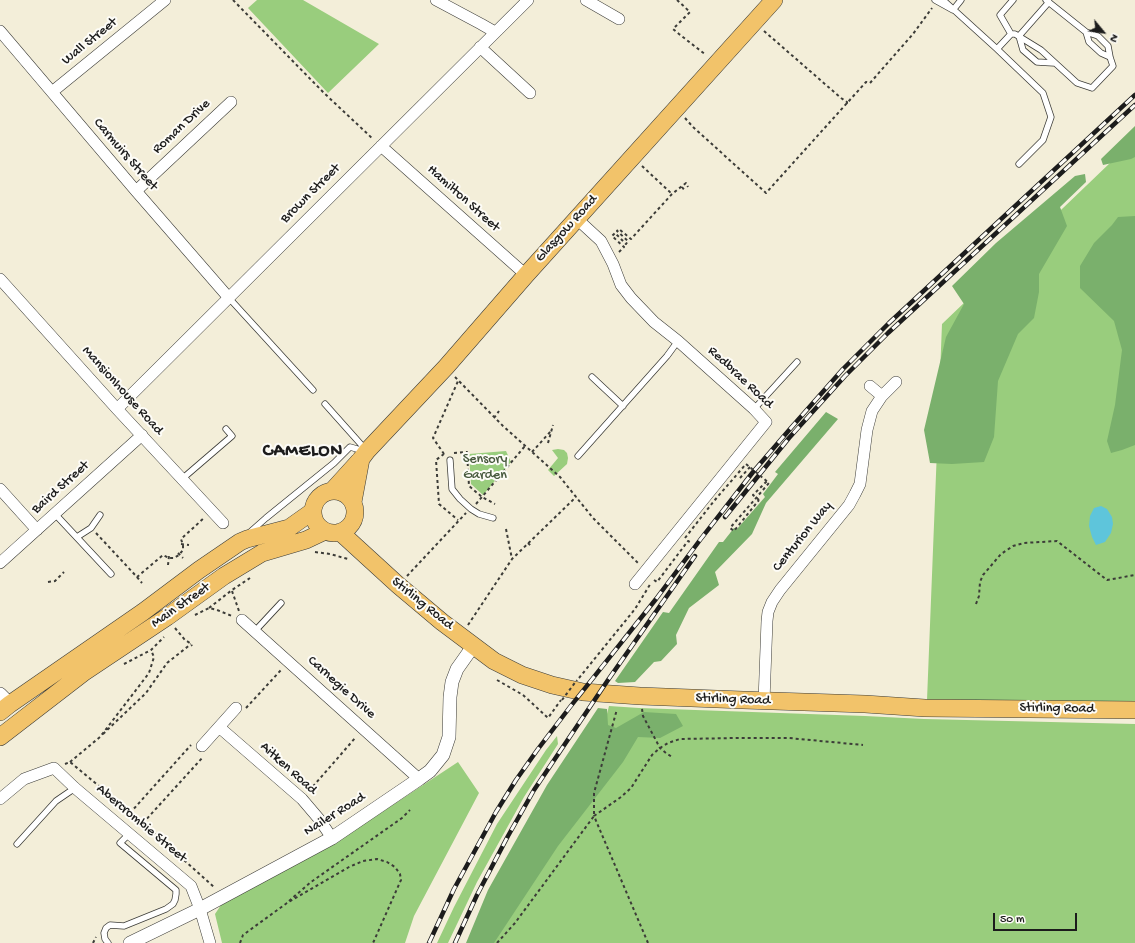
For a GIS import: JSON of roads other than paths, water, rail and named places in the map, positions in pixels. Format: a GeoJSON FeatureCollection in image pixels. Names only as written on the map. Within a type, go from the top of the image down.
{"type":"FeatureCollection","features":[{"type":"Feature","properties":{"kind":"main road","name":"Glasgow Road"},"geometry":{"type":"LineString","coordinates":[[332,491],[446,367],[576,218],[774,0]]}},
{"type":"Feature","properties":{"kind":"main road"},"geometry":{"type":"LineString","coordinates":[[354,510],[350,497],[338,491],[332,491],[326,492],[317,500],[313,511],[316,523],[320,527],[332,532],[346,529],[351,524],[354,510],[364,455]]}},
{"type":"Feature","properties":{"kind":"main road","name":"Stirling Road"},"geometry":{"type":"LineString","coordinates":[[354,510],[372,561]]}},
{"type":"Feature","properties":{"kind":"main road","name":"Main Street"},"geometry":{"type":"LineString","coordinates":[[3,703],[143,612],[199,570],[240,542],[289,528],[313,511]]}},
{"type":"Feature","properties":{"kind":"main road","name":"Stirling Road"},"geometry":{"type":"LineString","coordinates":[[332,532],[372,561],[442,622],[494,661],[522,676],[583,692],[640,696],[865,704],[925,708],[1135,710]]}},
{"type":"Feature","properties":{"kind":"main road","name":"Main Street"},"geometry":{"type":"LineString","coordinates":[[0,737],[86,671],[167,617],[224,576],[262,553],[332,532]]}},
{"type":"Feature","properties":{"kind":"main road","name":"Main Street"},"geometry":{"type":"LineString","coordinates":[[3,703],[24,710],[47,700]]}},
{"type":"Feature","properties":{"kind":"street","name":"Wall Street"},"geometry":{"type":"LineString","coordinates":[[52,92],[165,0]]}},
{"type":"Feature","properties":{"kind":"street"},"geometry":{"type":"LineString","coordinates":[[436,0],[495,32]]}},
{"type":"Feature","properties":{"kind":"street","name":"Brown Street"},"geometry":{"type":"LineString","coordinates":[[117,409],[528,0]]}},
{"type":"Feature","properties":{"kind":"street"},"geometry":{"type":"LineString","coordinates":[[586,0],[620,19]]}},
{"type":"Feature","properties":{"kind":"street","name":"Carmuirs Street"},"geometry":{"type":"LineString","coordinates":[[0,31],[229,298]]}},
{"type":"Feature","properties":{"kind":"street"},"geometry":{"type":"LineString","coordinates":[[480,47],[530,93]]}},
{"type":"Feature","properties":{"kind":"street","name":"Roman Drive"},"geometry":{"type":"LineString","coordinates":[[136,191],[231,102]]}},
{"type":"Feature","properties":{"kind":"street","name":"Hamilton Street"},"geometry":{"type":"LineString","coordinates":[[381,146],[526,275]]}},
{"type":"Feature","properties":{"kind":"street","name":"Redbrae Road"},"geometry":{"type":"LineString","coordinates":[[576,218],[601,240],[613,264],[621,285],[631,298],[654,322],[678,341],[754,409],[766,422],[635,584]]}},
{"type":"Feature","properties":{"kind":"street","name":"Mansionhouse Road"},"geometry":{"type":"LineString","coordinates":[[0,279],[117,409],[223,523]]}},
{"type":"Feature","properties":{"kind":"street","name":"Centurion Way"},"geometry":{"type":"LineString","coordinates":[[764,701],[767,621],[772,602],[849,505],[856,494],[860,484],[867,430],[872,411],[882,396],[896,382]]}},
{"type":"Feature","properties":{"kind":"street"},"geometry":{"type":"LineString","coordinates":[[870,386],[882,396]]}},
{"type":"Feature","properties":{"kind":"street","name":"Baird Street"},"geometry":{"type":"LineString","coordinates":[[0,563],[142,435]]}},
{"type":"Feature","properties":{"kind":"street"},"geometry":{"type":"LineString","coordinates":[[0,490],[37,530]]}},
{"type":"Feature","properties":{"kind":"street","name":"Carnegie Drive"},"geometry":{"type":"LineString","coordinates":[[242,620],[419,780]]}},
{"type":"Feature","properties":{"kind":"street","name":"Nailer Road"},"geometry":{"type":"LineString","coordinates":[[130,943],[200,909],[332,838],[419,780],[430,771],[443,755],[449,737],[452,682],[466,655],[467,640]]}},
{"type":"Feature","properties":{"kind":"street"},"geometry":{"type":"LineString","coordinates":[[203,751],[219,727],[236,708]]}},
{"type":"Feature","properties":{"kind":"street","name":"Aitken Road"},"geometry":{"type":"LineString","coordinates":[[219,727],[302,799],[319,819],[332,838]]}},
{"type":"Feature","properties":{"kind":"street","name":"Abercrombie Street"},"geometry":{"type":"LineString","coordinates":[[0,799],[24,779],[54,768],[75,788],[191,886],[200,909],[210,943]]}},
{"type":"Feature","properties":{"kind":"lane"},"geometry":{"type":"LineString","coordinates":[[938,0],[953,10],[1043,93],[1051,117],[1043,140],[1019,164]]}},
{"type":"Feature","properties":{"kind":"lane"},"geometry":{"type":"LineString","coordinates":[[953,10],[961,0]]}},
{"type":"Feature","properties":{"kind":"lane"},"geometry":{"type":"LineString","coordinates":[[1011,34],[1000,15],[1013,0]]}},
{"type":"Feature","properties":{"kind":"lane"},"geometry":{"type":"LineString","coordinates":[[1011,34],[1019,36],[1041,50],[1077,83],[1092,88],[1113,66],[1108,46],[1098,36],[1086,32],[1047,1],[1019,36]]}},
{"type":"Feature","properties":{"kind":"lane"},"geometry":{"type":"LineString","coordinates":[[1086,32],[1089,42],[1100,53],[1110,57]]}},
{"type":"Feature","properties":{"kind":"lane"},"geometry":{"type":"LineString","coordinates":[[997,49],[1011,34]]}},
{"type":"Feature","properties":{"kind":"lane"},"geometry":{"type":"LineString","coordinates":[[1019,36],[1023,50],[1037,62],[1054,63]]}},
{"type":"Feature","properties":{"kind":"lane"},"geometry":{"type":"LineString","coordinates":[[229,298],[313,390]]}},
{"type":"Feature","properties":{"kind":"lane"},"geometry":{"type":"LineString","coordinates":[[578,456],[667,356],[678,341]]}},
{"type":"Feature","properties":{"kind":"lane"},"geometry":{"type":"LineString","coordinates":[[754,409],[797,362]]}},
{"type":"Feature","properties":{"kind":"lane"},"geometry":{"type":"LineString","coordinates":[[592,377],[623,406]]}},
{"type":"Feature","properties":{"kind":"lane"},"geometry":{"type":"LineString","coordinates":[[325,404],[364,455]]}},
{"type":"Feature","properties":{"kind":"lane"},"geometry":{"type":"LineString","coordinates":[[182,479],[232,436],[226,429]]}},
{"type":"Feature","properties":{"kind":"lane","name":"Main Street"},"geometry":{"type":"LineString","coordinates":[[240,542],[266,518],[334,463],[350,447],[364,455]]}},
{"type":"Feature","properties":{"kind":"lane"},"geometry":{"type":"LineString","coordinates":[[450,460],[452,489],[471,509],[479,514],[493,518]]}},
{"type":"Feature","properties":{"kind":"lane"},"geometry":{"type":"LineString","coordinates":[[55,514],[111,574]]}},
{"type":"Feature","properties":{"kind":"lane"},"geometry":{"type":"LineString","coordinates":[[77,537],[91,528],[100,515]]}},
{"type":"Feature","properties":{"kind":"lane"},"geometry":{"type":"LineString","coordinates":[[255,631],[281,603]]}},
{"type":"Feature","properties":{"kind":"lane"},"geometry":{"type":"LineString","coordinates":[[17,844],[56,801],[75,788]]}},
{"type":"Feature","properties":{"kind":"lane"},"geometry":{"type":"LineString","coordinates":[[108,943],[104,933],[106,928],[110,925],[124,926],[166,909],[173,904],[176,894],[176,890],[120,843],[129,834]]}},
{"type":"Feature","properties":{"kind":"water"},"geometry":{"type":"Polygon","coordinates":[[[1101,506],[1107,509],[1112,517],[1113,524],[1111,533],[1105,542],[1096,545],[1089,526],[1090,516],[1094,508],[1101,506]]]}},
{"type":"Feature","properties":{"kind":"railway"},"geometry":{"type":"LineString","coordinates":[[429,943],[454,889],[496,812],[516,780],[570,707],[656,599],[753,472],[843,369],[889,323],[1135,95]]}},
{"type":"Feature","properties":{"kind":"railway"},"geometry":{"type":"LineString","coordinates":[[725,517],[789,438],[845,376],[888,333],[1135,105]]}},
{"type":"Feature","properties":{"kind":"railway"},"geometry":{"type":"LineString","coordinates":[[455,943],[477,895],[534,790],[608,680],[695,556]]}},
{"type":"Feature","properties":{"kind":"district","name":"CAMELON"},"geometry":{"type":"Point","coordinates":[303,452]}},
{"type":"Feature","properties":{"kind":"park label","name":"Sensory Garden"},"geometry":{"type":"Point","coordinates":[485,468]}}]}
